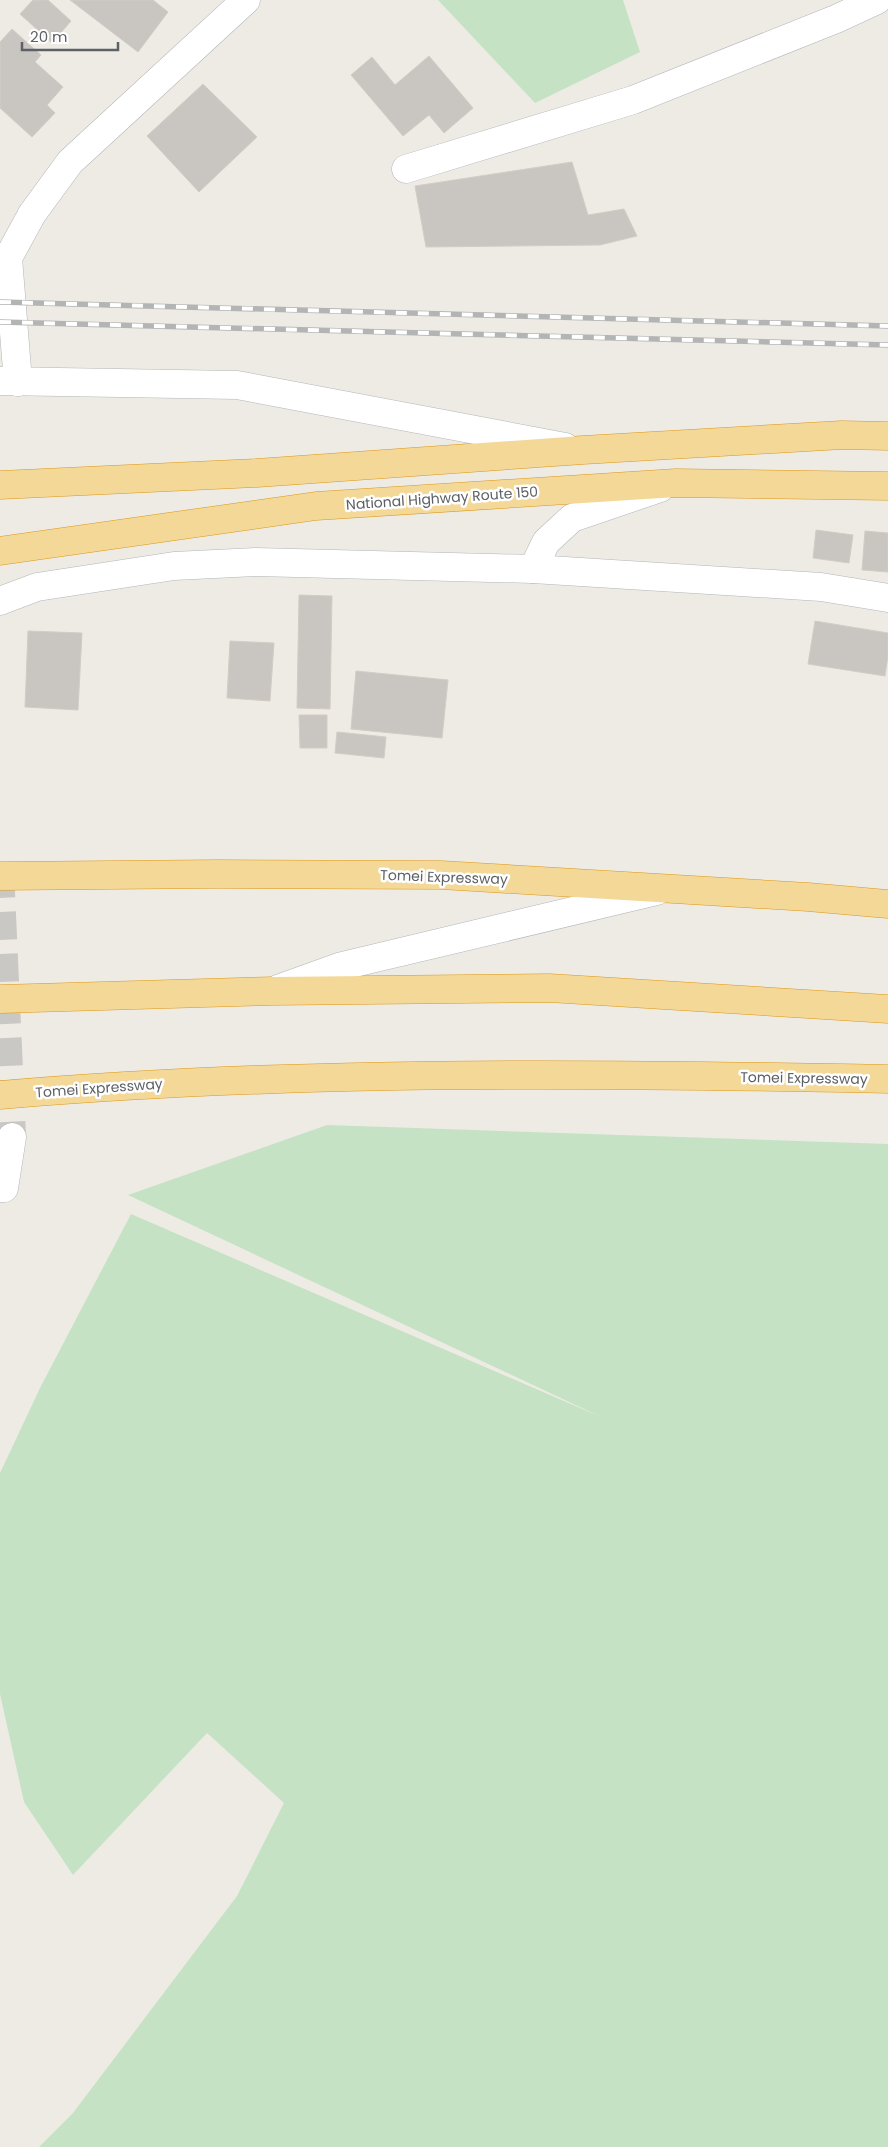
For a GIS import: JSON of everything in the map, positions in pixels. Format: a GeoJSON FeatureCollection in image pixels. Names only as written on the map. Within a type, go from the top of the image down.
{"type":"FeatureCollection","features":[{"type":"Feature","properties":{"kind":"highway"},"geometry":{"type":"LineString","coordinates":[[0,485],[256,473],[583,450],[842,435],[888,436]]}},
{"type":"Feature","properties":{"kind":"highway","name":"National Highway Route 150"},"geometry":{"type":"LineString","coordinates":[[0,551],[316,506],[676,483],[888,486]]}},
{"type":"Feature","properties":{"kind":"highway","name":"Tomei Expressway"},"geometry":{"type":"LineString","coordinates":[[0,876],[218,874],[441,875],[808,897],[888,904]]}},
{"type":"Feature","properties":{"kind":"highway"},"geometry":{"type":"LineString","coordinates":[[0,999],[274,991],[549,988],[888,1009]]}},
{"type":"Feature","properties":{"kind":"highway","name":"Tomei Expressway"},"geometry":{"type":"LineString","coordinates":[[0,1094],[123,1084],[406,1075],[639,1074],[888,1080]]}},
{"type":"Feature","properties":{"kind":"street"},"geometry":{"type":"LineString","coordinates":[[246,0],[70,162],[32,214],[8,258],[9,382],[237,385],[583,450]]}},
{"type":"Feature","properties":{"kind":"street"},"geometry":{"type":"LineString","coordinates":[[406,169],[633,100],[836,19],[877,0]]}},
{"type":"Feature","properties":{"kind":"street"},"geometry":{"type":"LineString","coordinates":[[534,569],[546,542],[572,518],[676,483]]}},
{"type":"Feature","properties":{"kind":"street"},"geometry":{"type":"LineString","coordinates":[[0,601],[37,587],[174,566],[256,562],[534,569],[821,586],[888,598]]}},
{"type":"Feature","properties":{"kind":"street"},"geometry":{"type":"LineString","coordinates":[[274,991],[342,966],[666,889]]}},
{"type":"Feature","properties":{"kind":"street"},"geometry":{"type":"LineString","coordinates":[[0,1188],[4,1188],[12,1137]]}},
{"type":"Feature","properties":{"kind":"green space"},"geometry":{"type":"Polygon","coordinates":[[[438,0],[623,0],[640,52],[535,103],[438,0]]]}},
{"type":"Feature","properties":{"kind":"green space"},"geometry":{"type":"Polygon","coordinates":[[[327,1125],[888,1144],[888,2147],[39,2147],[73,2113],[237,1896],[284,1803],[207,1733],[73,1875],[24,1802],[0,1694],[0,1473],[41,1386],[131,1214],[601,1417],[128,1195],[327,1125]]]}},
{"type":"Feature","properties":{"kind":"building"},"geometry":{"type":"Polygon","coordinates":[[[33,0],[48,0],[71,21],[52,43],[20,14],[33,0]]]}},
{"type":"Feature","properties":{"kind":"building"},"geometry":{"type":"Polygon","coordinates":[[[70,0],[153,0],[168,12],[138,52],[70,0]]]}},
{"type":"Feature","properties":{"kind":"building"},"geometry":{"type":"Polygon","coordinates":[[[12,29],[41,55],[35,62],[63,87],[47,105],[55,113],[32,137],[0,108],[0,42],[12,29]]]}},
{"type":"Feature","properties":{"kind":"building"},"geometry":{"type":"Polygon","coordinates":[[[429,56],[473,108],[444,133],[429,115],[403,136],[351,75],[372,57],[395,85],[429,56]]]}},
{"type":"Feature","properties":{"kind":"building"},"geometry":{"type":"Polygon","coordinates":[[[203,84],[257,137],[199,192],[147,136],[203,84]]]}},
{"type":"Feature","properties":{"kind":"building"},"geometry":{"type":"Polygon","coordinates":[[[572,162],[588,215],[624,209],[637,236],[600,245],[426,247],[415,186],[572,162]]]}},
{"type":"Feature","properties":{"kind":"building"},"geometry":{"type":"Polygon","coordinates":[[[816,530],[853,535],[849,563],[813,558],[816,530]]]}},
{"type":"Feature","properties":{"kind":"building"},"geometry":{"type":"Polygon","coordinates":[[[865,531],[888,533],[888,572],[862,570],[865,531]]]}},
{"type":"Feature","properties":{"kind":"building"},"geometry":{"type":"Polygon","coordinates":[[[299,595],[332,596],[330,709],[297,708],[299,595]]]}},
{"type":"Feature","properties":{"kind":"building"},"geometry":{"type":"Polygon","coordinates":[[[815,621],[888,633],[888,656],[885,676],[808,664],[815,621]]]}},
{"type":"Feature","properties":{"kind":"building"},"geometry":{"type":"Polygon","coordinates":[[[28,631],[82,633],[78,710],[25,707],[28,631]]]}},
{"type":"Feature","properties":{"kind":"building"},"geometry":{"type":"Polygon","coordinates":[[[230,641],[274,643],[270,701],[227,698],[230,641]]]}},
{"type":"Feature","properties":{"kind":"building"},"geometry":{"type":"Polygon","coordinates":[[[356,671],[448,680],[442,738],[351,729],[356,671]]]}},
{"type":"Feature","properties":{"kind":"building"},"geometry":{"type":"Polygon","coordinates":[[[299,715],[327,715],[327,748],[300,748],[299,715]]]}},
{"type":"Feature","properties":{"kind":"building"},"geometry":{"type":"Polygon","coordinates":[[[337,732],[386,737],[384,758],[335,753],[337,732]]]}},
{"type":"Feature","properties":{"kind":"tunnel"},"geometry":{"type":"LineString","coordinates":[[0,870],[12,1137]]}},
{"type":"Feature","properties":{"kind":"railway"},"geometry":{"type":"LineString","coordinates":[[0,302],[888,326]]}},
{"type":"Feature","properties":{"kind":"railway"},"geometry":{"type":"LineString","coordinates":[[0,322],[888,345]]}}]}
